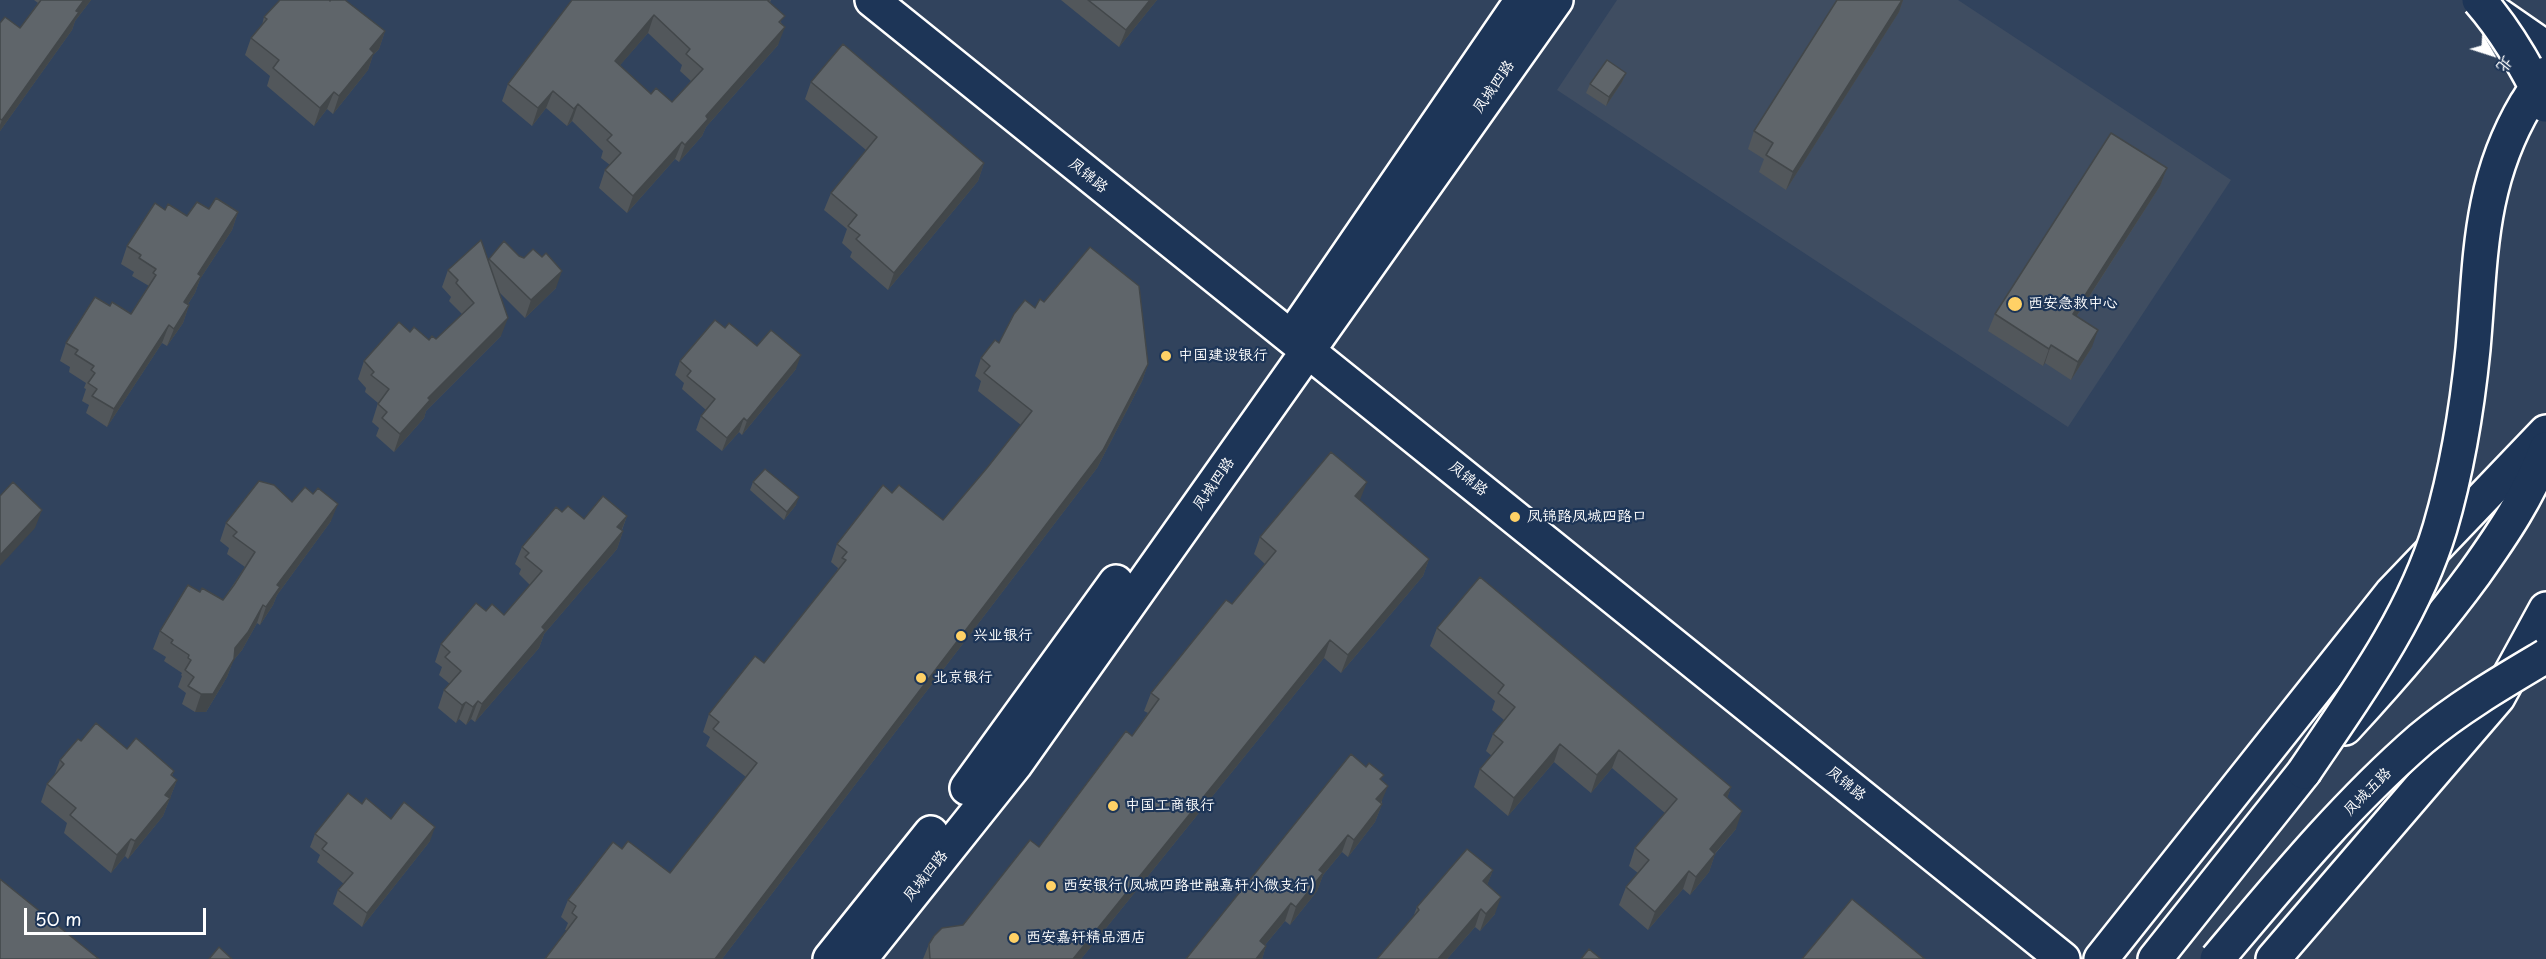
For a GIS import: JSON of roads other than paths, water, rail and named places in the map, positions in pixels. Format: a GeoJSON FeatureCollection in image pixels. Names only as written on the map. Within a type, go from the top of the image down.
{"type":"FeatureCollection","features":[{"type":"Feature","properties":{"kind":"main road","name":"凤锦路"},"geometry":{"type":"LineString","coordinates":[[872,0],[2063,959]]}},
{"type":"Feature","properties":{"kind":"main road","name":"凤城四路"},"geometry":{"type":"LineString","coordinates":[[860,959],[1015,765],[1300,344],[1522,0]]}},
{"type":"Feature","properties":{"kind":"main road","name":"凤城四路"},"geometry":{"type":"LineString","coordinates":[[830,959],[989,760],[1556,0]]}},
{"type":"Feature","properties":{"kind":"main road"},"geometry":{"type":"LineString","coordinates":[[2478,0],[2546,48]]}},
{"type":"Feature","properties":{"kind":"main road"},"geometry":{"type":"LineString","coordinates":[[2478,0],[2497,21],[2527,68],[2546,107]]}},
{"type":"Feature","properties":{"kind":"main road"},"geometry":{"type":"LineString","coordinates":[[2304,772],[2376,665],[2412,600],[2440,529],[2454,475],[2465,408],[2472,350],[2479,250],[2490,191],[2510,132],[2546,74]]}},
{"type":"Feature","properties":{"kind":"main road"},"geometry":{"type":"LineString","coordinates":[[2101,959],[2391,594],[2546,432]]}},
{"type":"Feature","properties":{"kind":"main road"},"geometry":{"type":"LineString","coordinates":[[2155,959],[2304,772],[2436,627],[2503,534],[2541,464],[2546,449]]}},
{"type":"Feature","properties":{"kind":"main road"},"geometry":{"type":"LineString","coordinates":[[2273,959],[2498,697],[2546,609]]}},
{"type":"Feature","properties":{"kind":"main road","name":"凤城五路"},"geometry":{"type":"LineString","coordinates":[[2217,959],[2305,855],[2422,739],[2505,680],[2546,656]]}},
{"type":"Feature","properties":{"kind":"place","name":"西安急救中心"},"geometry":{"type":"Point","coordinates":[2015,304]}},
{"type":"Feature","properties":{"kind":"place","name":"中国建设银行"},"geometry":{"type":"Point","coordinates":[1166,356]}},
{"type":"Feature","properties":{"kind":"place","name":"凤锦路凤城四路口"},"geometry":{"type":"Point","coordinates":[1515,517]}},
{"type":"Feature","properties":{"kind":"place","name":"兴业银行"},"geometry":{"type":"Point","coordinates":[961,636]}},
{"type":"Feature","properties":{"kind":"place","name":"北京银行"},"geometry":{"type":"Point","coordinates":[921,678]}},
{"type":"Feature","properties":{"kind":"place","name":"中国工商银行"},"geometry":{"type":"Point","coordinates":[1113,806]}},
{"type":"Feature","properties":{"kind":"place","name":"西安银行(凤城四路世融嘉轩小微支行)"},"geometry":{"type":"Point","coordinates":[1051,886]}},
{"type":"Feature","properties":{"kind":"place","name":"西安嘉轩精品酒店"},"geometry":{"type":"Point","coordinates":[1014,938]}}]}
